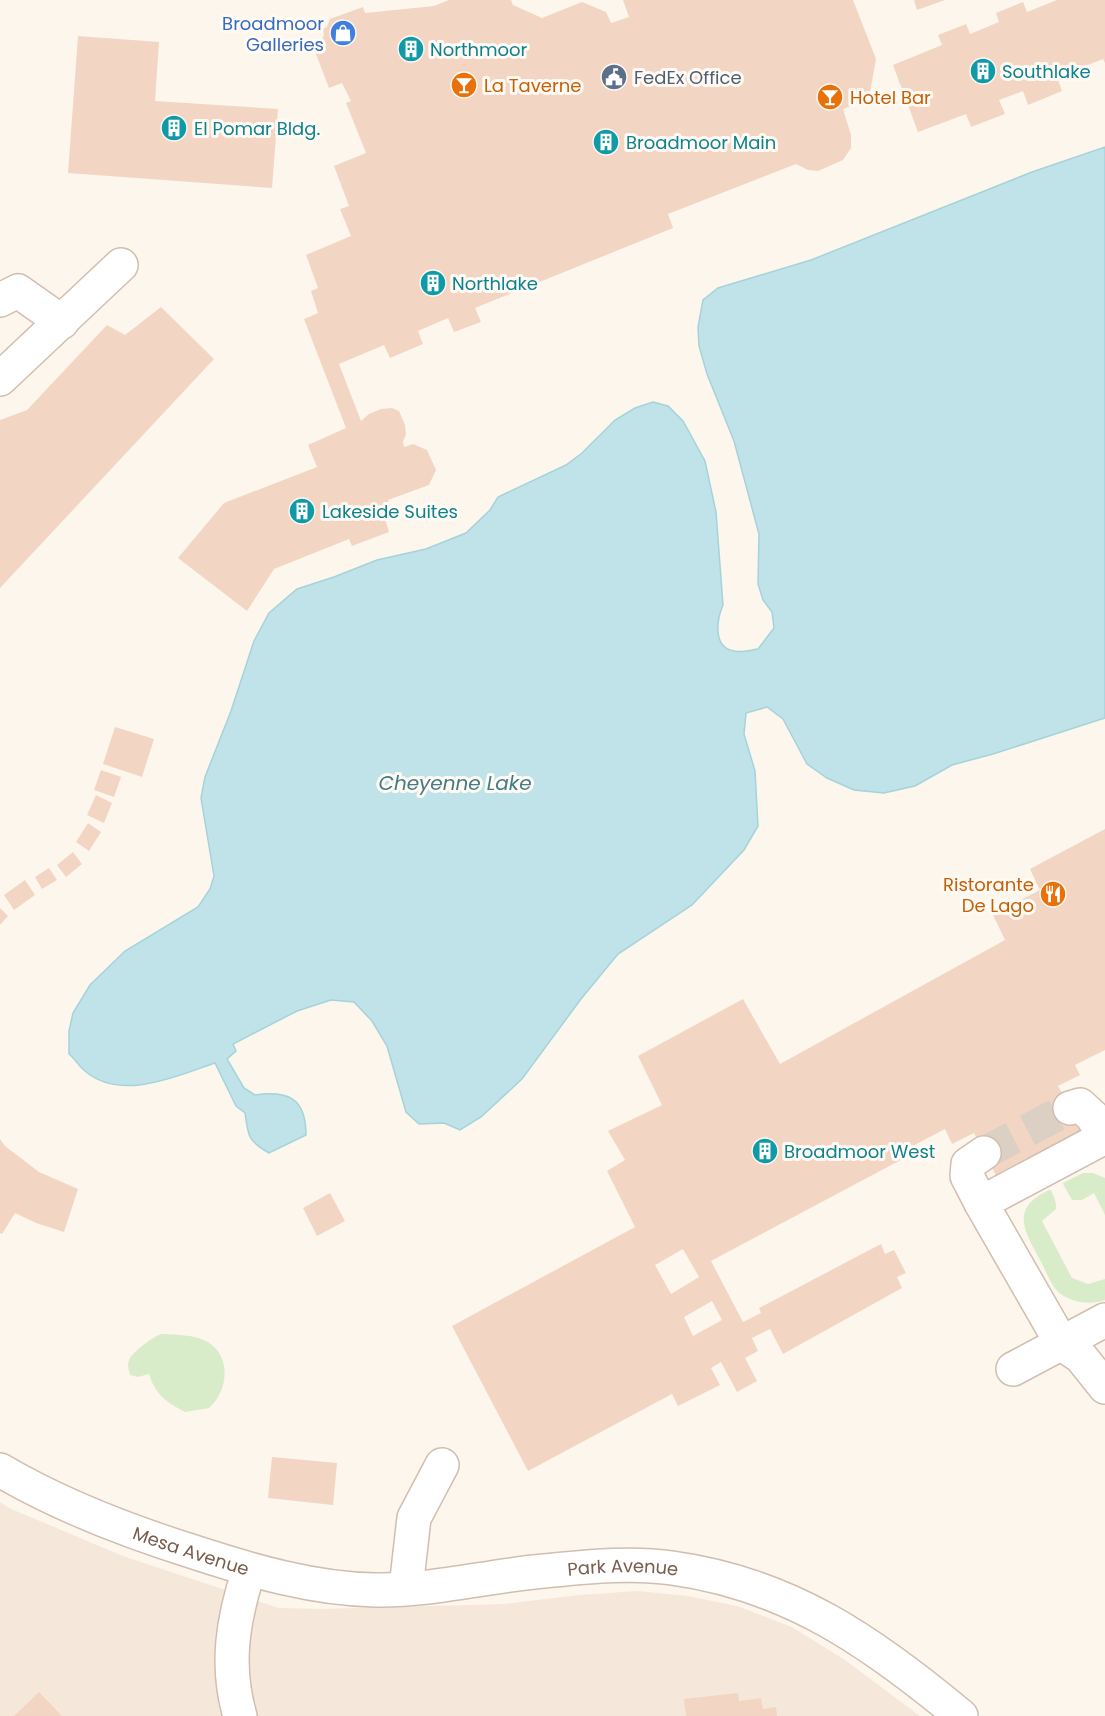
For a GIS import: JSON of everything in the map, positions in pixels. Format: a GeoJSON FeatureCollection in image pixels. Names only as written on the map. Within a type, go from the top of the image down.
{"type":"FeatureCollection","features":[{"type":"Feature","properties":{"kind":"street"},"geometry":{"type":"LineString","coordinates":[[0,379],[121,265]]}},
{"type":"Feature","properties":{"kind":"street"},"geometry":{"type":"LineString","coordinates":[[0,300],[18,291],[62,322]]}},
{"type":"Feature","properties":{"kind":"street"},"geometry":{"type":"LineString","coordinates":[[981,1203],[1105,1136],[1092,1116],[1080,1105],[1070,1108]]}},
{"type":"Feature","properties":{"kind":"street"},"geometry":{"type":"LineString","coordinates":[[984,1154],[968,1164],[967,1176],[981,1203],[1062,1344],[1081,1357],[1105,1387]]}},
{"type":"Feature","properties":{"kind":"street"},"geometry":{"type":"LineString","coordinates":[[1013,1369],[1105,1320]]}},
{"type":"Feature","properties":{"kind":"street"},"geometry":{"type":"LineString","coordinates":[[406,1588],[414,1518],[442,1465]]}},
{"type":"Feature","properties":{"kind":"street","name":"Mesa Avenue"},"geometry":{"type":"LineString","coordinates":[[0,1470],[62,1502],[134,1533],[249,1570],[237,1608],[231,1654],[236,1701],[240,1716]]}},
{"type":"Feature","properties":{"kind":"street","name":"Park Avenue"},"geometry":{"type":"LineString","coordinates":[[249,1570],[308,1582],[375,1590],[446,1585],[539,1571],[610,1565],[670,1568],[724,1578],[774,1593],[826,1618],[883,1654],[960,1716]]}},
{"type":"Feature","properties":{"kind":"shaded area"},"geometry":{"type":"Polygon","coordinates":[[[0,1502],[9,1508],[123,1556],[279,1608],[504,1604],[637,1591],[688,1596],[737,1606],[792,1627],[845,1660],[920,1716],[0,1716],[0,1502]]]}},
{"type":"Feature","properties":{"kind":"green space"},"geometry":{"type":"Polygon","coordinates":[[[1083,1173],[1093,1173],[1105,1178],[1105,1215],[1094,1193],[1082,1200],[1072,1200],[1064,1186],[1063,1183],[1083,1173]]]}},
{"type":"Feature","properties":{"kind":"green space"},"geometry":{"type":"Polygon","coordinates":[[[1049,1190],[1054,1198],[1056,1209],[1042,1221],[1072,1278],[1088,1284],[1105,1279],[1105,1300],[1092,1303],[1078,1301],[1058,1292],[1028,1238],[1024,1220],[1025,1212],[1029,1204],[1049,1190]]]}},
{"type":"Feature","properties":{"kind":"green space"},"geometry":{"type":"Polygon","coordinates":[[[161,1334],[185,1335],[203,1339],[216,1348],[221,1356],[225,1374],[220,1393],[209,1408],[185,1412],[162,1397],[149,1374],[138,1377],[130,1375],[128,1364],[134,1353],[161,1334]]]}},
{"type":"Feature","properties":{"kind":"water","name":"Cheyenne Lake"},"geometry":{"type":"Polygon","coordinates":[[[1105,147],[1105,718],[952,765],[915,786],[884,793],[854,790],[827,778],[807,764],[783,719],[767,707],[746,713],[744,734],[755,771],[758,826],[744,850],[692,905],[618,954],[581,999],[522,1079],[481,1117],[460,1130],[444,1123],[419,1124],[406,1112],[387,1046],[372,1021],[354,1002],[331,1000],[297,1011],[233,1044],[236,1051],[227,1059],[244,1088],[255,1095],[286,1096],[299,1105],[303,1113],[306,1135],[269,1153],[250,1137],[245,1113],[236,1106],[215,1063],[149,1084],[115,1085],[99,1080],[85,1071],[69,1054],[69,1031],[73,1013],[90,985],[125,951],[198,907],[210,889],[214,876],[201,798],[205,777],[231,711],[254,641],[269,613],[297,589],[377,560],[426,549],[466,533],[490,510],[498,497],[566,465],[582,453],[615,420],[635,408],[653,402],[668,406],[683,421],[705,461],[716,512],[723,605],[718,625],[719,638],[722,644],[734,651],[758,649],[774,628],[772,612],[763,600],[758,584],[759,534],[734,441],[707,374],[699,346],[698,327],[703,300],[718,288],[811,260],[1032,172],[1105,147]]]}},
{"type":"Feature","properties":{"kind":"building","name":"Broadmoor Main"},"geometry":{"type":"Polygon","coordinates":[[[449,0],[511,0],[513,5],[542,18],[582,2],[606,12],[611,23],[629,17],[623,0],[853,0],[876,59],[869,98],[843,109],[851,135],[851,148],[843,160],[818,171],[808,170],[796,164],[668,214],[673,228],[475,308],[481,322],[454,332],[448,318],[418,331],[423,344],[390,358],[384,345],[339,364],[361,421],[369,414],[381,409],[392,408],[399,411],[405,425],[404,447],[413,444],[427,450],[436,470],[429,485],[388,500],[391,509],[383,512],[389,532],[352,546],[349,539],[274,569],[247,611],[178,558],[224,503],[317,467],[308,445],[346,428],[304,319],[318,313],[311,291],[318,288],[306,255],[351,236],[340,209],[349,206],[334,166],[366,153],[346,103],[351,101],[342,83],[329,88],[316,54],[321,51],[319,46],[324,35],[323,29],[327,27],[330,19],[363,7],[365,13],[434,6],[449,0]]]}},
{"type":"Feature","properties":{"kind":"building"},"geometry":{"type":"Polygon","coordinates":[[[914,0],[945,0],[917,10],[914,0]]]}},
{"type":"Feature","properties":{"kind":"building","name":"Southlake"},"geometry":{"type":"Polygon","coordinates":[[[1057,0],[1105,0],[1105,63],[1103,59],[1057,77],[1062,91],[1028,105],[1023,91],[999,100],[1005,114],[971,127],[966,114],[918,132],[893,65],[942,45],[938,35],[966,24],[970,34],[999,22],[996,13],[1023,2],[1027,12],[1057,0]]]}},
{"type":"Feature","properties":{"kind":"building","name":"El Pomar Bldg."},"geometry":{"type":"Polygon","coordinates":[[[78,36],[159,42],[155,101],[278,109],[272,188],[68,173],[78,36]]]}},
{"type":"Feature","properties":{"kind":"building"},"geometry":{"type":"Polygon","coordinates":[[[161,307],[214,359],[0,588],[0,420],[27,410],[107,325],[125,335],[161,307]]]}},
{"type":"Feature","properties":{"kind":"building"},"geometry":{"type":"Polygon","coordinates":[[[115,727],[154,739],[142,777],[103,764],[115,727]]]}},
{"type":"Feature","properties":{"kind":"building"},"geometry":{"type":"Polygon","coordinates":[[[101,770],[121,777],[114,797],[94,790],[101,770]]]}},
{"type":"Feature","properties":{"kind":"building"},"geometry":{"type":"Polygon","coordinates":[[[96,795],[112,803],[104,823],[87,815],[96,795]]]}},
{"type":"Feature","properties":{"kind":"building"},"geometry":{"type":"Polygon","coordinates":[[[88,823],[101,832],[89,851],[76,842],[88,823]]]}},
{"type":"Feature","properties":{"kind":"building","name":"Broadmoor West"},"geometry":{"type":"Polygon","coordinates":[[[1105,829],[1105,1050],[1075,1065],[1080,1075],[1058,1086],[1084,1133],[998,1179],[974,1133],[952,1144],[945,1129],[909,1148],[912,1154],[711,1261],[743,1322],[761,1313],[759,1308],[881,1244],[885,1254],[894,1250],[906,1273],[897,1277],[902,1288],[783,1354],[770,1329],[752,1338],[758,1351],[745,1358],[757,1381],[737,1392],[721,1362],[711,1368],[720,1385],[678,1406],[672,1394],[528,1471],[452,1326],[635,1227],[607,1171],[625,1160],[608,1131],[662,1105],[638,1056],[743,999],[780,1064],[1005,940],[993,915],[1040,890],[1030,869],[1105,829]],[[683,1249],[655,1265],[671,1294],[699,1277],[683,1249]],[[712,1301],[684,1317],[693,1336],[722,1320],[712,1301]]]}},
{"type":"Feature","properties":{"kind":"building"},"geometry":{"type":"Polygon","coordinates":[[[73,852],[82,864],[66,877],[57,865],[73,852]]]}},
{"type":"Feature","properties":{"kind":"building"},"geometry":{"type":"Polygon","coordinates":[[[49,868],[57,880],[42,889],[35,877],[49,868]]]}},
{"type":"Feature","properties":{"kind":"building"},"geometry":{"type":"Polygon","coordinates":[[[25,880],[35,895],[14,910],[4,895],[25,880]]]}},
{"type":"Feature","properties":{"kind":"building"},"geometry":{"type":"Polygon","coordinates":[[[0,908],[8,916],[0,925],[0,908]]]}},
{"type":"Feature","properties":{"kind":"building"},"geometry":{"type":"Polygon","coordinates":[[[0,1139],[5,1146],[39,1172],[78,1189],[64,1232],[15,1213],[2,1234],[0,1233],[0,1139]]]}},
{"type":"Feature","properties":{"kind":"building"},"geometry":{"type":"Polygon","coordinates":[[[330,1193],[345,1221],[317,1236],[303,1208],[330,1193]]]}},
{"type":"Feature","properties":{"kind":"building"},"geometry":{"type":"Polygon","coordinates":[[[272,1457],[337,1463],[333,1505],[268,1498],[272,1457]]]}},
{"type":"Feature","properties":{"kind":"building"},"geometry":{"type":"Polygon","coordinates":[[[39,1692],[62,1716],[14,1716],[39,1692]]]}},
{"type":"Feature","properties":{"kind":"building"},"geometry":{"type":"Polygon","coordinates":[[[738,1693],[739,1701],[761,1698],[763,1709],[776,1707],[777,1716],[686,1716],[684,1699],[738,1693]]]}},
{"type":"Feature","properties":{"kind":"tunnel"},"geometry":{"type":"LineString","coordinates":[[984,1153],[1070,1108]]}},
{"type":"Feature","properties":{"kind":"place","name":"Broadmoor Galleries"},"geometry":{"type":"Point","coordinates":[343,33]}},
{"type":"Feature","properties":{"kind":"place","name":"Northmoor"},"geometry":{"type":"Point","coordinates":[411,49]}},
{"type":"Feature","properties":{"kind":"place","name":"Southlake"},"geometry":{"type":"Point","coordinates":[983,71]}},
{"type":"Feature","properties":{"kind":"place","name":"FedEx Office"},"geometry":{"type":"Point","coordinates":[614,77]}},
{"type":"Feature","properties":{"kind":"place","name":"La Taverne"},"geometry":{"type":"Point","coordinates":[464,85]}},
{"type":"Feature","properties":{"kind":"place","name":"Hotel Bar"},"geometry":{"type":"Point","coordinates":[830,97]}},
{"type":"Feature","properties":{"kind":"place","name":"El Pomar Bldg."},"geometry":{"type":"Point","coordinates":[174,128]}},
{"type":"Feature","properties":{"kind":"place","name":"Broadmoor Main"},"geometry":{"type":"Point","coordinates":[606,142]}},
{"type":"Feature","properties":{"kind":"place","name":"Northlake"},"geometry":{"type":"Point","coordinates":[433,283]}},
{"type":"Feature","properties":{"kind":"place","name":"Lakeside Suites"},"geometry":{"type":"Point","coordinates":[302,511]}},
{"type":"Feature","properties":{"kind":"place","name":"Ristorante De Lago"},"geometry":{"type":"Point","coordinates":[1053,894]}},
{"type":"Feature","properties":{"kind":"place","name":"Broadmoor West"},"geometry":{"type":"Point","coordinates":[765,1151]}}]}
